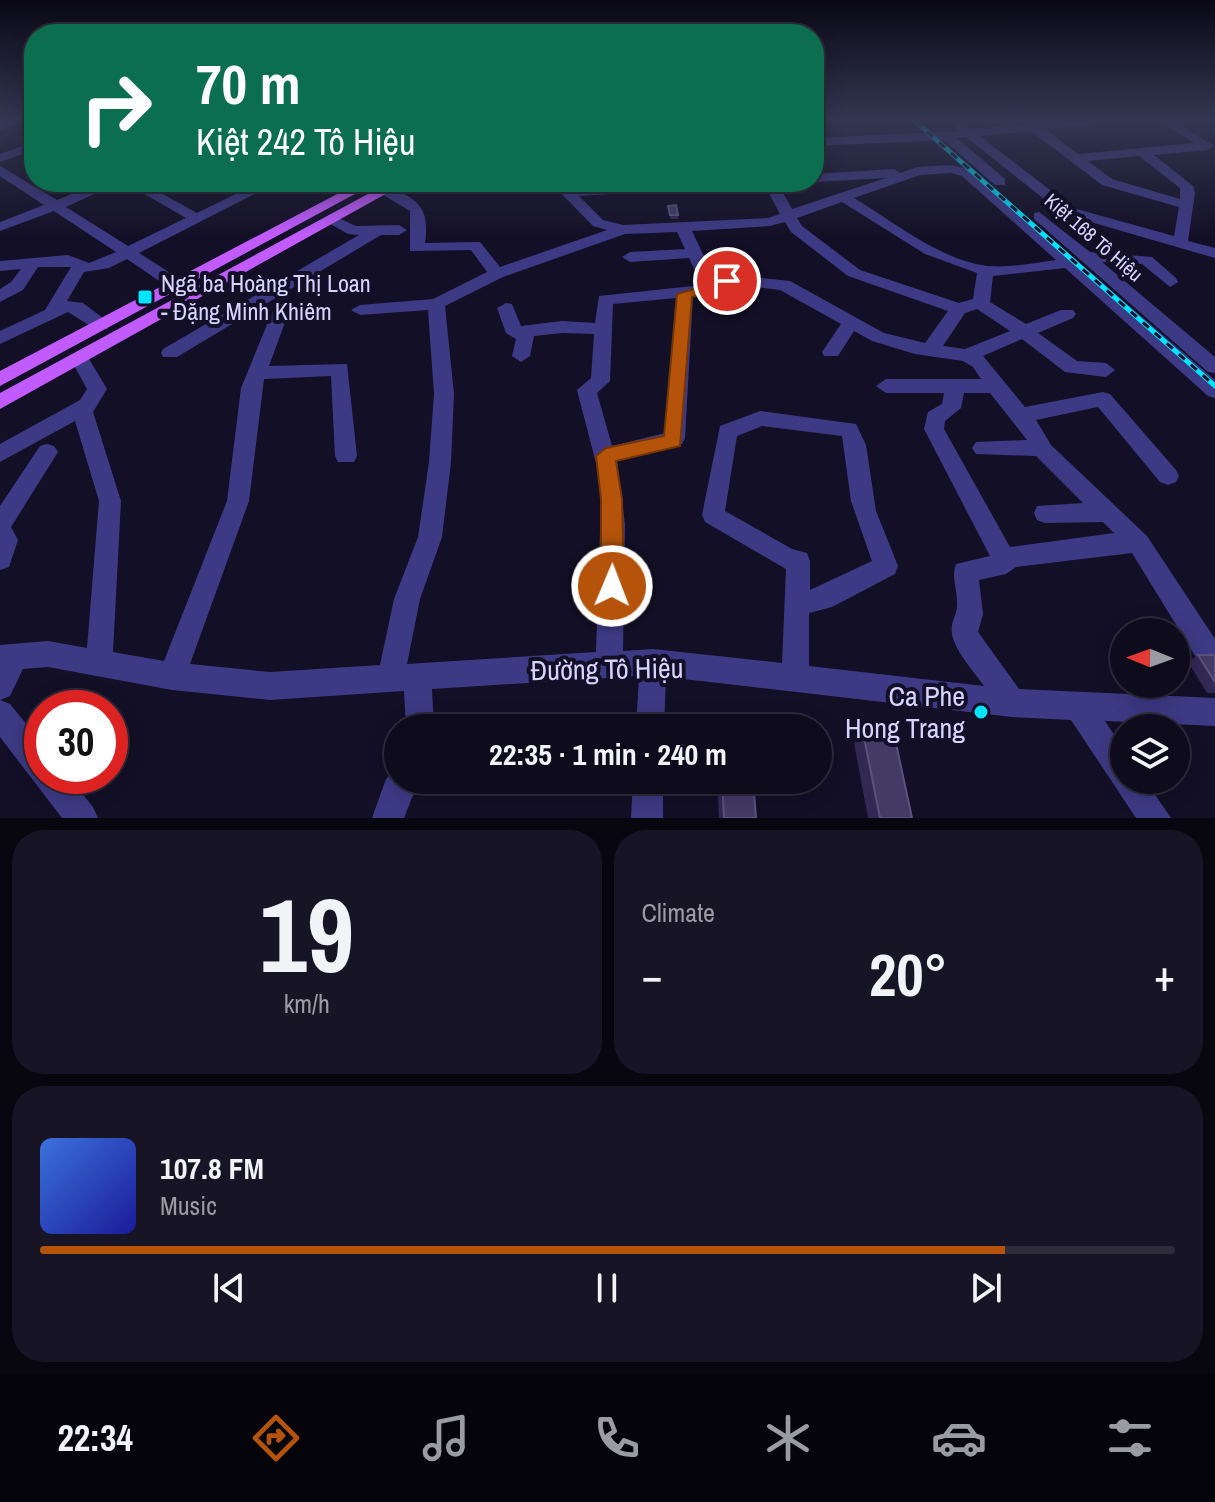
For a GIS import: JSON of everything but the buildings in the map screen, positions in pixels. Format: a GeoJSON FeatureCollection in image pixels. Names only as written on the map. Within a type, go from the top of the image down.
{"type":"FeatureCollection","features":[{"type":"Feature","properties":{"kind":"main road"},"geometry":{"type":"LineString","coordinates":[[0,379],[177,285],[370,192]]}},
{"type":"Feature","properties":{"kind":"main road"},"geometry":{"type":"LineString","coordinates":[[0,402],[332,219],[374,192]]}},
{"type":"Feature","properties":{"kind":"street"},"geometry":{"type":"LineString","coordinates":[[927,159],[936,169]]}},
{"type":"Feature","properties":{"kind":"street","name":"Kiệt 168 Tô Hiệu"},"geometry":{"type":"LineString","coordinates":[[984,159],[1077,260],[1215,367]]}},
{"type":"Feature","properties":{"kind":"street"},"geometry":{"type":"LineString","coordinates":[[997,159],[1068,211],[1215,253]]}},
{"type":"Feature","properties":{"kind":"street"},"geometry":{"type":"LineString","coordinates":[[1078,159],[1107,182],[1186,205]]}},
{"type":"Feature","properties":{"kind":"street"},"geometry":{"type":"LineString","coordinates":[[1151,159],[1186,186],[1180,244]]}},
{"type":"Feature","properties":{"kind":"street"},"geometry":{"type":"LineString","coordinates":[[824,177],[936,169],[967,173],[1077,260],[1215,391]]}},
{"type":"Feature","properties":{"kind":"street"},"geometry":{"type":"LineString","coordinates":[[0,170],[24,178]]}},
{"type":"Feature","properties":{"kind":"street"},"geometry":{"type":"LineString","coordinates":[[360,310],[436,304],[497,274],[623,230],[770,222],[789,218],[918,171]]}},
{"type":"Feature","properties":{"kind":"street"},"geometry":{"type":"LineString","coordinates":[[866,174],[879,186]]}},
{"type":"Feature","properties":{"kind":"street"},"geometry":{"type":"LineString","coordinates":[[42,192],[177,285]]}},
{"type":"Feature","properties":{"kind":"street"},"geometry":{"type":"LineString","coordinates":[[0,227],[89,192]]}},
{"type":"Feature","properties":{"kind":"street"},"geometry":{"type":"LineString","coordinates":[[149,192],[196,218]]}},
{"type":"Feature","properties":{"kind":"street"},"geometry":{"type":"LineString","coordinates":[[80,266],[103,265],[243,192]]}},
{"type":"Feature","properties":{"kind":"street"},"geometry":{"type":"LineString","coordinates":[[396,192],[413,203],[422,217],[416,248],[475,245],[497,274]]}},
{"type":"Feature","properties":{"kind":"street"},"geometry":{"type":"LineString","coordinates":[[567,192],[598,223],[623,230]]}},
{"type":"Feature","properties":{"kind":"street"},"geometry":{"type":"LineString","coordinates":[[775,192],[796,229],[854,273],[959,309]]}},
{"type":"Feature","properties":{"kind":"street"},"geometry":{"type":"LineString","coordinates":[[845,198],[942,257],[985,271],[1077,260],[1146,260],[1170,282]]}},
{"type":"Feature","properties":{"kind":"street"},"geometry":{"type":"LineString","coordinates":[[332,219],[353,231],[399,230]]}},
{"type":"Feature","properties":{"kind":"street"},"geometry":{"type":"LineString","coordinates":[[683,227],[702,270],[720,280],[781,283],[850,323],[889,341],[967,355],[984,366],[995,386],[1022,415],[1041,448],[1139,543],[1215,663]]}},
{"type":"Feature","properties":{"kind":"street"},"geometry":{"type":"LineString","coordinates":[[170,353],[379,230]]}},
{"type":"Feature","properties":{"kind":"street"},"geometry":{"type":"LineString","coordinates":[[630,257],[695,253]]}},
{"type":"Feature","properties":{"kind":"street"},"geometry":{"type":"LineString","coordinates":[[0,266],[75,260],[80,266]]}},
{"type":"Feature","properties":{"kind":"street"},"geometry":{"type":"LineString","coordinates":[[0,297],[17,286],[33,263]]}},
{"type":"Feature","properties":{"kind":"street"},"geometry":{"type":"LineString","coordinates":[[51,313],[80,266]]}},
{"type":"Feature","properties":{"kind":"street"},"geometry":{"type":"LineString","coordinates":[[933,350],[934,341],[959,309],[979,303],[985,293],[985,271]]}},
{"type":"Feature","properties":{"kind":"street"},"geometry":{"type":"LineString","coordinates":[[609,663],[614,570],[606,456],[591,424],[587,390],[600,381],[605,299],[685,294],[712,289],[720,280]]}},
{"type":"Feature","properties":{"kind":"street"},"geometry":{"type":"LineString","coordinates":[[606,456],[675,438],[685,294]]}},
{"type":"Feature","properties":{"kind":"street"},"geometry":{"type":"LineString","coordinates":[[979,303],[1072,367],[1106,370]]}},
{"type":"Feature","properties":{"kind":"street"},"geometry":{"type":"LineString","coordinates":[[415,714],[404,679],[407,599],[430,537],[440,462],[444,394],[436,304]]}},
{"type":"Feature","properties":{"kind":"street"},"geometry":{"type":"LineString","coordinates":[[0,338],[51,313],[77,307],[101,325]]}},
{"type":"Feature","properties":{"kind":"street"},"geometry":{"type":"LineString","coordinates":[[506,308],[515,333],[562,327],[602,329]]}},
{"type":"Feature","properties":{"kind":"street"},"geometry":{"type":"LineString","coordinates":[[172,676],[238,501],[248,407],[256,373],[279,314]]}},
{"type":"Feature","properties":{"kind":"street"},"geometry":{"type":"LineString","coordinates":[[967,355],[1067,314]]}},
{"type":"Feature","properties":{"kind":"street"},"geometry":{"type":"LineString","coordinates":[[831,352],[850,323]]}},
{"type":"Feature","properties":{"kind":"street"},"geometry":{"type":"LineString","coordinates":[[521,356],[526,332]]}},
{"type":"Feature","properties":{"kind":"street"},"geometry":{"type":"LineString","coordinates":[[79,358],[97,389],[83,412],[110,501],[99,662]]}},
{"type":"Feature","properties":{"kind":"street"},"geometry":{"type":"LineString","coordinates":[[256,373],[340,369],[346,456]]}},
{"type":"Feature","properties":{"kind":"street"},"geometry":{"type":"LineString","coordinates":[[886,386],[995,386]]}},
{"type":"Feature","properties":{"kind":"street"},"geometry":{"type":"LineString","coordinates":[[955,386],[951,408],[935,417],[934,429],[1005,558],[1003,566],[965,572],[970,614],[964,627],[966,637],[1012,703]]}},
{"type":"Feature","properties":{"kind":"street"},"geometry":{"type":"LineString","coordinates":[[1022,415],[1103,399],[1168,476]]}},
{"type":"Feature","properties":{"kind":"street"},"geometry":{"type":"LineString","coordinates":[[0,454],[87,405]]}},
{"type":"Feature","properties":{"kind":"street"},"geometry":{"type":"LineString","coordinates":[[795,679],[796,604],[798,561],[787,559],[713,515],[727,432],[760,418],[849,429],[860,462],[860,490],[866,515],[886,566],[823,599],[796,604]]}},
{"type":"Feature","properties":{"kind":"street"},"geometry":{"type":"LineString","coordinates":[[983,448],[1041,448]]}},
{"type":"Feature","properties":{"kind":"street"},"geometry":{"type":"LineString","coordinates":[[0,559],[6,540],[0,527],[47,452]]}},
{"type":"Feature","properties":{"kind":"street"},"geometry":{"type":"LineString","coordinates":[[1045,513],[1107,512]]}},
{"type":"Feature","properties":{"kind":"street"},"geometry":{"type":"LineString","coordinates":[[1005,558],[1112,543],[1139,543]]}},
{"type":"Feature","properties":{"kind":"street","name":"Đường Tô Hiệu"},"geometry":{"type":"LineString","coordinates":[[7,657],[48,654],[172,676],[270,686],[653,662],[1012,703],[1215,712]]}},
{"type":"Feature","properties":{"kind":"street"},"geometry":{"type":"LineString","coordinates":[[0,686],[7,657]]}},
{"type":"Feature","properties":{"kind":"street"},"geometry":{"type":"LineString","coordinates":[[651,714],[653,662]]}},
{"type":"Feature","properties":{"kind":"street"},"geometry":{"type":"LineString","coordinates":[[1079,706],[1110,755]]}},
{"type":"Feature","properties":{"kind":"street"},"geometry":{"type":"LineString","coordinates":[[0,714],[24,744]]}},
{"type":"Feature","properties":{"kind":"street"},"geometry":{"type":"LineString","coordinates":[[63,794],[82,818]]}},
{"type":"Feature","properties":{"kind":"street"},"geometry":{"type":"LineString","coordinates":[[388,818],[398,794]]}},
{"type":"Feature","properties":{"kind":"street"},"geometry":{"type":"LineString","coordinates":[[647,818],[648,794]]}},
{"type":"Feature","properties":{"kind":"street"},"geometry":{"type":"LineString","coordinates":[[1137,794],[1155,818]]}},
{"type":"Feature","properties":{"kind":"railway"},"geometry":{"type":"LineString","coordinates":[[958,159],[1215,386]]}},
{"type":"Feature","properties":{"kind":"place","name":"Ngã ba Hoàng Thị Loan - Đặng Minh Khiêm"},"geometry":{"type":"Point","coordinates":[145,297]}},
{"type":"Feature","properties":{"kind":"place","name":"Ca Phe Hong Trang"},"geometry":{"type":"Point","coordinates":[981,712]}},
{"type":"Feature","properties":{"kind":"route"},"geometry":{"type":"LineString","coordinates":[[612,586],[612,499],[606,456],[673,441],[685,294],[712,289],[720,280],[727,281]]}}]}
